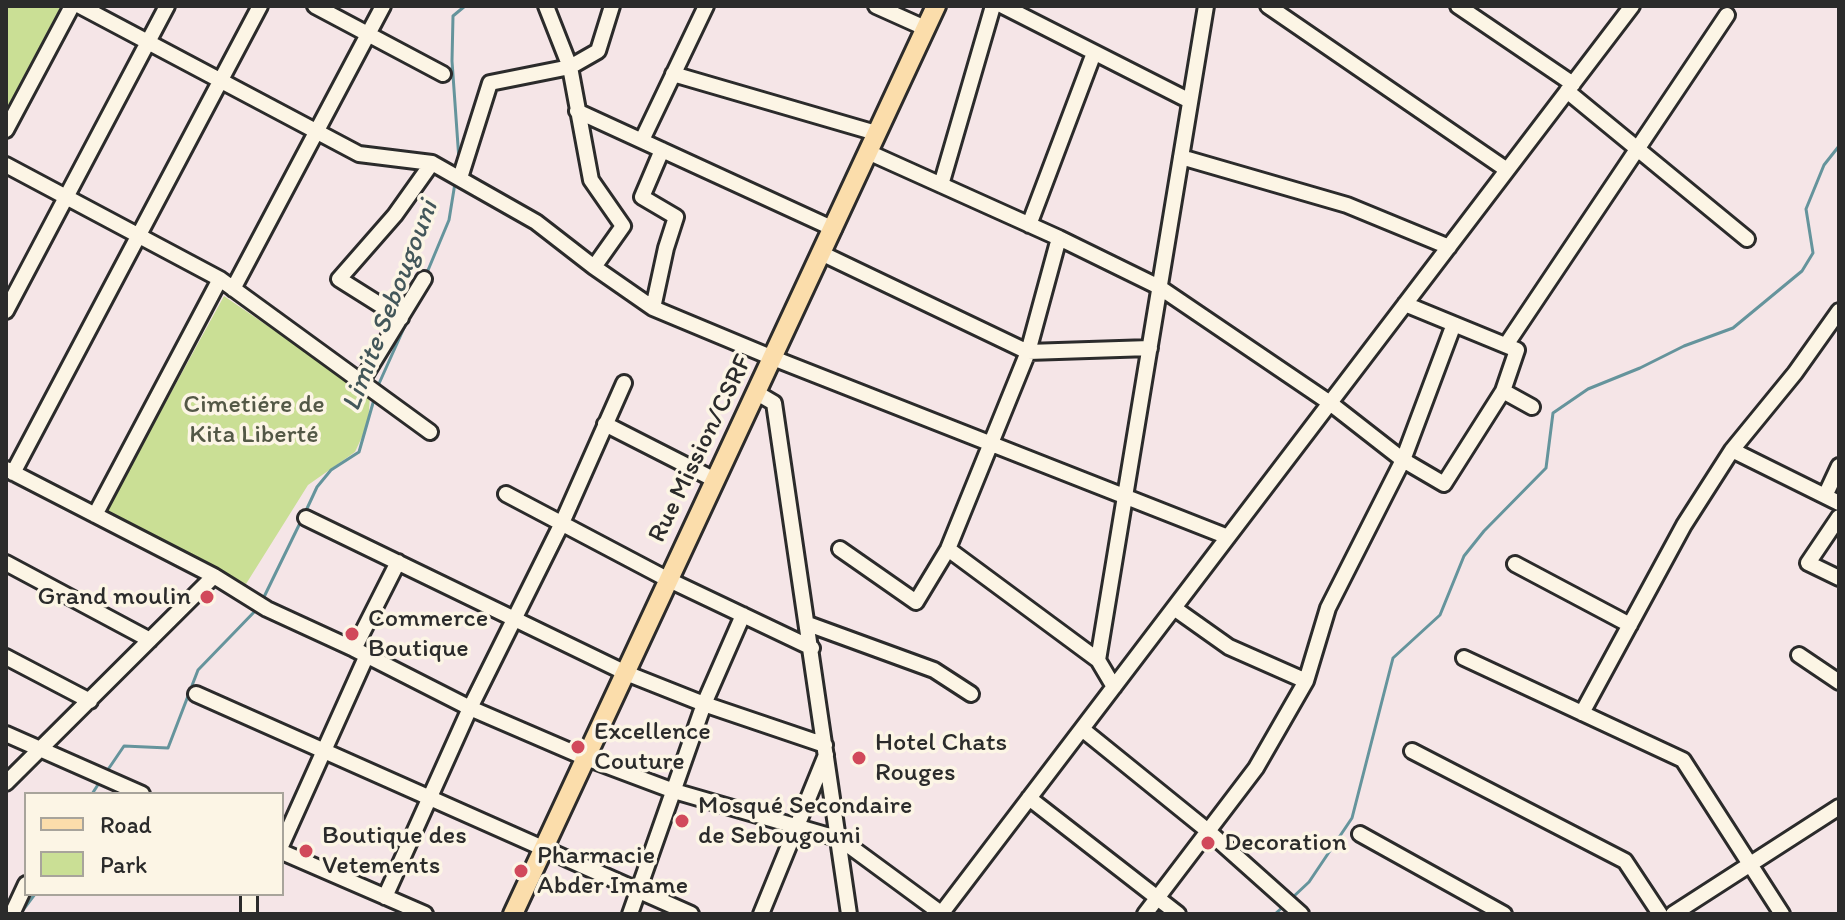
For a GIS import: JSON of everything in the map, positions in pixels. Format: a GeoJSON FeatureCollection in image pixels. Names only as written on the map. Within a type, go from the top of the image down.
{"type":"FeatureCollection","features":[{"type":"Feature","properties":{"kind":"main road","name":"Rue Mission/CSRF"},"geometry":{"type":"LineString","coordinates":[[513,914],[936,6]]}},
{"type":"Feature","properties":{"kind":"street"},"geometry":{"type":"LineString","coordinates":[[6,130],[72,6]]}},
{"type":"Feature","properties":{"kind":"street"},"geometry":{"type":"LineString","coordinates":[[80,6],[359,154],[432,163],[536,222],[653,308],[1228,537]]}},
{"type":"Feature","properties":{"kind":"street"},"geometry":{"type":"LineString","coordinates":[[6,311],[167,6]]}},
{"type":"Feature","properties":{"kind":"street"},"geometry":{"type":"LineString","coordinates":[[260,6],[9,471],[214,576],[267,609],[470,708],[586,758],[674,791],[840,839],[941,914],[1632,6]]}},
{"type":"Feature","properties":{"kind":"street"},"geometry":{"type":"LineString","coordinates":[[315,6],[443,74]]}},
{"type":"Feature","properties":{"kind":"street"},"geometry":{"type":"LineString","coordinates":[[233,289],[383,6]]}},
{"type":"Feature","properties":{"kind":"street"},"geometry":{"type":"LineString","coordinates":[[546,6],[570,67],[591,180],[623,226],[594,267]]}},
{"type":"Feature","properties":{"kind":"street"},"geometry":{"type":"LineString","coordinates":[[460,178],[490,83],[570,67],[598,51],[612,6]]}},
{"type":"Feature","properties":{"kind":"street"},"geometry":{"type":"LineString","coordinates":[[642,140],[706,6]]}},
{"type":"Feature","properties":{"kind":"street"},"geometry":{"type":"LineString","coordinates":[[876,6],[925,28]]}},
{"type":"Feature","properties":{"kind":"street"},"geometry":{"type":"LineString","coordinates":[[941,185],[993,6]]}},
{"type":"Feature","properties":{"kind":"street"},"geometry":{"type":"LineString","coordinates":[[1003,6],[1190,101]]}},
{"type":"Feature","properties":{"kind":"street"},"geometry":{"type":"LineString","coordinates":[[1098,660],[1206,6]]}},
{"type":"Feature","properties":{"kind":"street"},"geometry":{"type":"LineString","coordinates":[[1268,6],[1507,170]]}},
{"type":"Feature","properties":{"kind":"street"},"geometry":{"type":"LineString","coordinates":[[1458,6],[1570,87],[1638,149],[1747,239]]}},
{"type":"Feature","properties":{"kind":"street"},"geometry":{"type":"LineString","coordinates":[[1506,345],[1727,15]]}},
{"type":"Feature","properties":{"kind":"street"},"geometry":{"type":"LineString","coordinates":[[1029,225],[1094,53]]}},
{"type":"Feature","properties":{"kind":"street"},"geometry":{"type":"LineString","coordinates":[[673,74],[876,133]]}},
{"type":"Feature","properties":{"kind":"street"},"geometry":{"type":"LineString","coordinates":[[577,111],[834,229]]}},
{"type":"Feature","properties":{"kind":"street"},"geometry":{"type":"LineString","coordinates":[[653,308],[676,217],[642,197],[662,150]]}},
{"type":"Feature","properties":{"kind":"street"},"geometry":{"type":"LineString","coordinates":[[868,152],[1159,287],[1330,403],[1403,460],[1444,484],[1503,391],[1517,350],[1405,304]]}},
{"type":"Feature","properties":{"kind":"street"},"geometry":{"type":"LineString","coordinates":[[1181,157],[1347,205],[1449,247]]}},
{"type":"Feature","properties":{"kind":"street"},"geometry":{"type":"LineString","coordinates":[[401,318],[339,279],[395,215],[432,163]]}},
{"type":"Feature","properties":{"kind":"street"},"geometry":{"type":"LineString","coordinates":[[6,165],[220,279],[430,432]]}},
{"type":"Feature","properties":{"kind":"street"},"geometry":{"type":"LineString","coordinates":[[840,549],[916,602],[948,549],[1028,352],[1059,238]]}},
{"type":"Feature","properties":{"kind":"street"},"geometry":{"type":"LineString","coordinates":[[823,254],[1028,352],[1150,348]]}},
{"type":"Feature","properties":{"kind":"street"},"geometry":{"type":"LineString","coordinates":[[95,515],[220,279]]}},
{"type":"Feature","properties":{"kind":"street"},"geometry":{"type":"LineString","coordinates":[[361,382],[424,279]]}},
{"type":"Feature","properties":{"kind":"street"},"geometry":{"type":"LineString","coordinates":[[1582,713],[1684,525],[1732,450],[1795,373],[1839,311]]}},
{"type":"Feature","properties":{"kind":"street"},"geometry":{"type":"LineString","coordinates":[[1145,914],[1256,768],[1306,681],[1328,608],[1403,460],[1454,324]]}},
{"type":"Feature","properties":{"kind":"street"},"geometry":{"type":"LineString","coordinates":[[385,897],[513,616],[562,523],[624,383]]}},
{"type":"Feature","properties":{"kind":"street"},"geometry":{"type":"LineString","coordinates":[[1503,391],[1532,407]]}},
{"type":"Feature","properties":{"kind":"street"},"geometry":{"type":"LineString","coordinates":[[757,393],[774,403],[849,914]]}},
{"type":"Feature","properties":{"kind":"street"},"geometry":{"type":"LineString","coordinates":[[605,424],[715,480]]}},
{"type":"Feature","properties":{"kind":"street"},"geometry":{"type":"LineString","coordinates":[[1732,450],[1839,503]]}},
{"type":"Feature","properties":{"kind":"street"},"geometry":{"type":"LineString","coordinates":[[1825,496],[1839,466]]}},
{"type":"Feature","properties":{"kind":"street"},"geometry":{"type":"LineString","coordinates":[[506,494],[667,579],[812,648]]}},
{"type":"Feature","properties":{"kind":"street"},"geometry":{"type":"LineString","coordinates":[[1839,517],[1808,563],[1839,578]]}},
{"type":"Feature","properties":{"kind":"street"},"geometry":{"type":"LineString","coordinates":[[306,518],[626,673],[825,750]]}},
{"type":"Feature","properties":{"kind":"street"},"geometry":{"type":"LineString","coordinates":[[948,549],[1098,660],[1114,687]]}},
{"type":"Feature","properties":{"kind":"street"},"geometry":{"type":"LineString","coordinates":[[284,840],[324,751],[360,652],[398,562]]}},
{"type":"Feature","properties":{"kind":"street"},"geometry":{"type":"LineString","coordinates":[[6,563],[150,640]]}},
{"type":"Feature","properties":{"kind":"street"},"geometry":{"type":"LineString","coordinates":[[1515,564],[1630,625]]}},
{"type":"Feature","properties":{"kind":"street"},"geometry":{"type":"LineString","coordinates":[[6,783],[214,576]]}},
{"type":"Feature","properties":{"kind":"street"},"geometry":{"type":"LineString","coordinates":[[1174,608],[1229,647],[1306,681]]}},
{"type":"Feature","properties":{"kind":"street"},"geometry":{"type":"LineString","coordinates":[[630,914],[704,704],[743,615]]}},
{"type":"Feature","properties":{"kind":"street"},"geometry":{"type":"LineString","coordinates":[[808,624],[934,670],[971,694]]}},
{"type":"Feature","properties":{"kind":"street"},"geometry":{"type":"LineString","coordinates":[[1799,655],[1839,682]]}},
{"type":"Feature","properties":{"kind":"street"},"geometry":{"type":"LineString","coordinates":[[6,657],[90,701]]}},
{"type":"Feature","properties":{"kind":"street"},"geometry":{"type":"LineString","coordinates":[[1464,658],[1683,760],[1782,914]]}},
{"type":"Feature","properties":{"kind":"street"},"geometry":{"type":"LineString","coordinates":[[196,694],[691,914]]}},
{"type":"Feature","properties":{"kind":"street"},"geometry":{"type":"LineString","coordinates":[[1082,729],[1208,831],[1298,912]]}},
{"type":"Feature","properties":{"kind":"street"},"geometry":{"type":"LineString","coordinates":[[6,734],[137,792]]}},
{"type":"Feature","properties":{"kind":"street"},"geometry":{"type":"LineString","coordinates":[[761,914],[825,750]]}},
{"type":"Feature","properties":{"kind":"street"},"geometry":{"type":"LineString","coordinates":[[1412,751],[1625,861],[1660,914]]}},
{"type":"Feature","properties":{"kind":"street"},"geometry":{"type":"LineString","coordinates":[[1029,798],[1178,914]]}},
{"type":"Feature","properties":{"kind":"street"},"geometry":{"type":"LineString","coordinates":[[1673,914],[1839,807]]}},
{"type":"Feature","properties":{"kind":"street"},"geometry":{"type":"LineString","coordinates":[[1360,834],[1504,914]]}},
{"type":"Feature","properties":{"kind":"street"},"geometry":{"type":"LineString","coordinates":[[284,853],[425,914]]}},
{"type":"Feature","properties":{"kind":"street"},"geometry":{"type":"LineString","coordinates":[[12,914],[24,888]]}},
{"type":"Feature","properties":{"kind":"green space"},"geometry":{"type":"Polygon","coordinates":[[[6,6],[61,6],[6,110],[6,6]]]}},
{"type":"Feature","properties":{"kind":"green space","name":"Cimetiére de Kita Liberté"},"geometry":{"type":"Polygon","coordinates":[[[224,296],[370,396],[368,424],[355,452],[308,485],[246,584],[106,511],[224,296]]]}},
{"type":"Feature","properties":{"kind":"waterway","name":"Limite Sebougouni"},"geometry":{"type":"LineString","coordinates":[[459,160],[452,61],[453,16],[465,6]]}},
{"type":"Feature","properties":{"kind":"waterway"},"geometry":{"type":"LineString","coordinates":[[1292,898],[1309,882],[1352,818],[1393,658],[1440,615],[1464,556],[1484,531],[1546,468],[1553,413],[1588,389],[1684,346],[1733,328],[1802,271],[1813,253],[1806,209],[1824,165],[1839,146]]}},
{"type":"Feature","properties":{"kind":"waterway","name":"Limite Sebougouni"},"geometry":{"type":"LineString","coordinates":[[426,275],[449,220],[455,183]]}},
{"type":"Feature","properties":{"kind":"waterway","name":"Limite Sebougouni"},"geometry":{"type":"LineString","coordinates":[[377,388],[408,319]]}},
{"type":"Feature","properties":{"kind":"waterway","name":"Limite Sebougouni"},"geometry":{"type":"LineString","coordinates":[[304,515],[317,487],[331,470],[359,452],[375,396]]}},
{"type":"Feature","properties":{"kind":"waterway","name":"Limite Sebougouni"},"geometry":{"type":"LineString","coordinates":[[262,601],[301,521]]}},
{"type":"Feature","properties":{"kind":"waterway","name":"Limite Sebougouni"},"geometry":{"type":"LineString","coordinates":[[105,774],[124,746],[168,748],[198,670],[258,608]]}},
{"type":"Feature","properties":{"kind":"waterway","name":"Limite Sebougouni"},"geometry":{"type":"LineString","coordinates":[[93,792],[101,780]]}},
{"type":"Feature","properties":{"kind":"waterway","name":"Limite Sebougouni"},"geometry":{"type":"LineString","coordinates":[[20,914],[34,896]]}},
{"type":"Feature","properties":{"kind":"waterway"},"geometry":{"type":"LineString","coordinates":[[1275,914],[1284,906]]}},
{"type":"Feature","properties":{"kind":"place","name":"Grand moulin"},"geometry":{"type":"Point","coordinates":[207,597]}},
{"type":"Feature","properties":{"kind":"place","name":"Commerce Boutique"},"geometry":{"type":"Point","coordinates":[352,634]}},
{"type":"Feature","properties":{"kind":"place","name":"Excellence Couture"},"geometry":{"type":"Point","coordinates":[578,747]}},
{"type":"Feature","properties":{"kind":"place","name":"Hotel Chats Rouges"},"geometry":{"type":"Point","coordinates":[859,758]}},
{"type":"Feature","properties":{"kind":"place","name":"Mosqué Secondaire de Sebougouni"},"geometry":{"type":"Point","coordinates":[682,821]}},
{"type":"Feature","properties":{"kind":"place","name":"Decoration"},"geometry":{"type":"Point","coordinates":[1208,843]}},
{"type":"Feature","properties":{"kind":"place","name":"Boutique des Vetements"},"geometry":{"type":"Point","coordinates":[306,851]}},
{"type":"Feature","properties":{"kind":"place","name":"Pharmacie Abder Imame"},"geometry":{"type":"Point","coordinates":[521,871]}}]}
